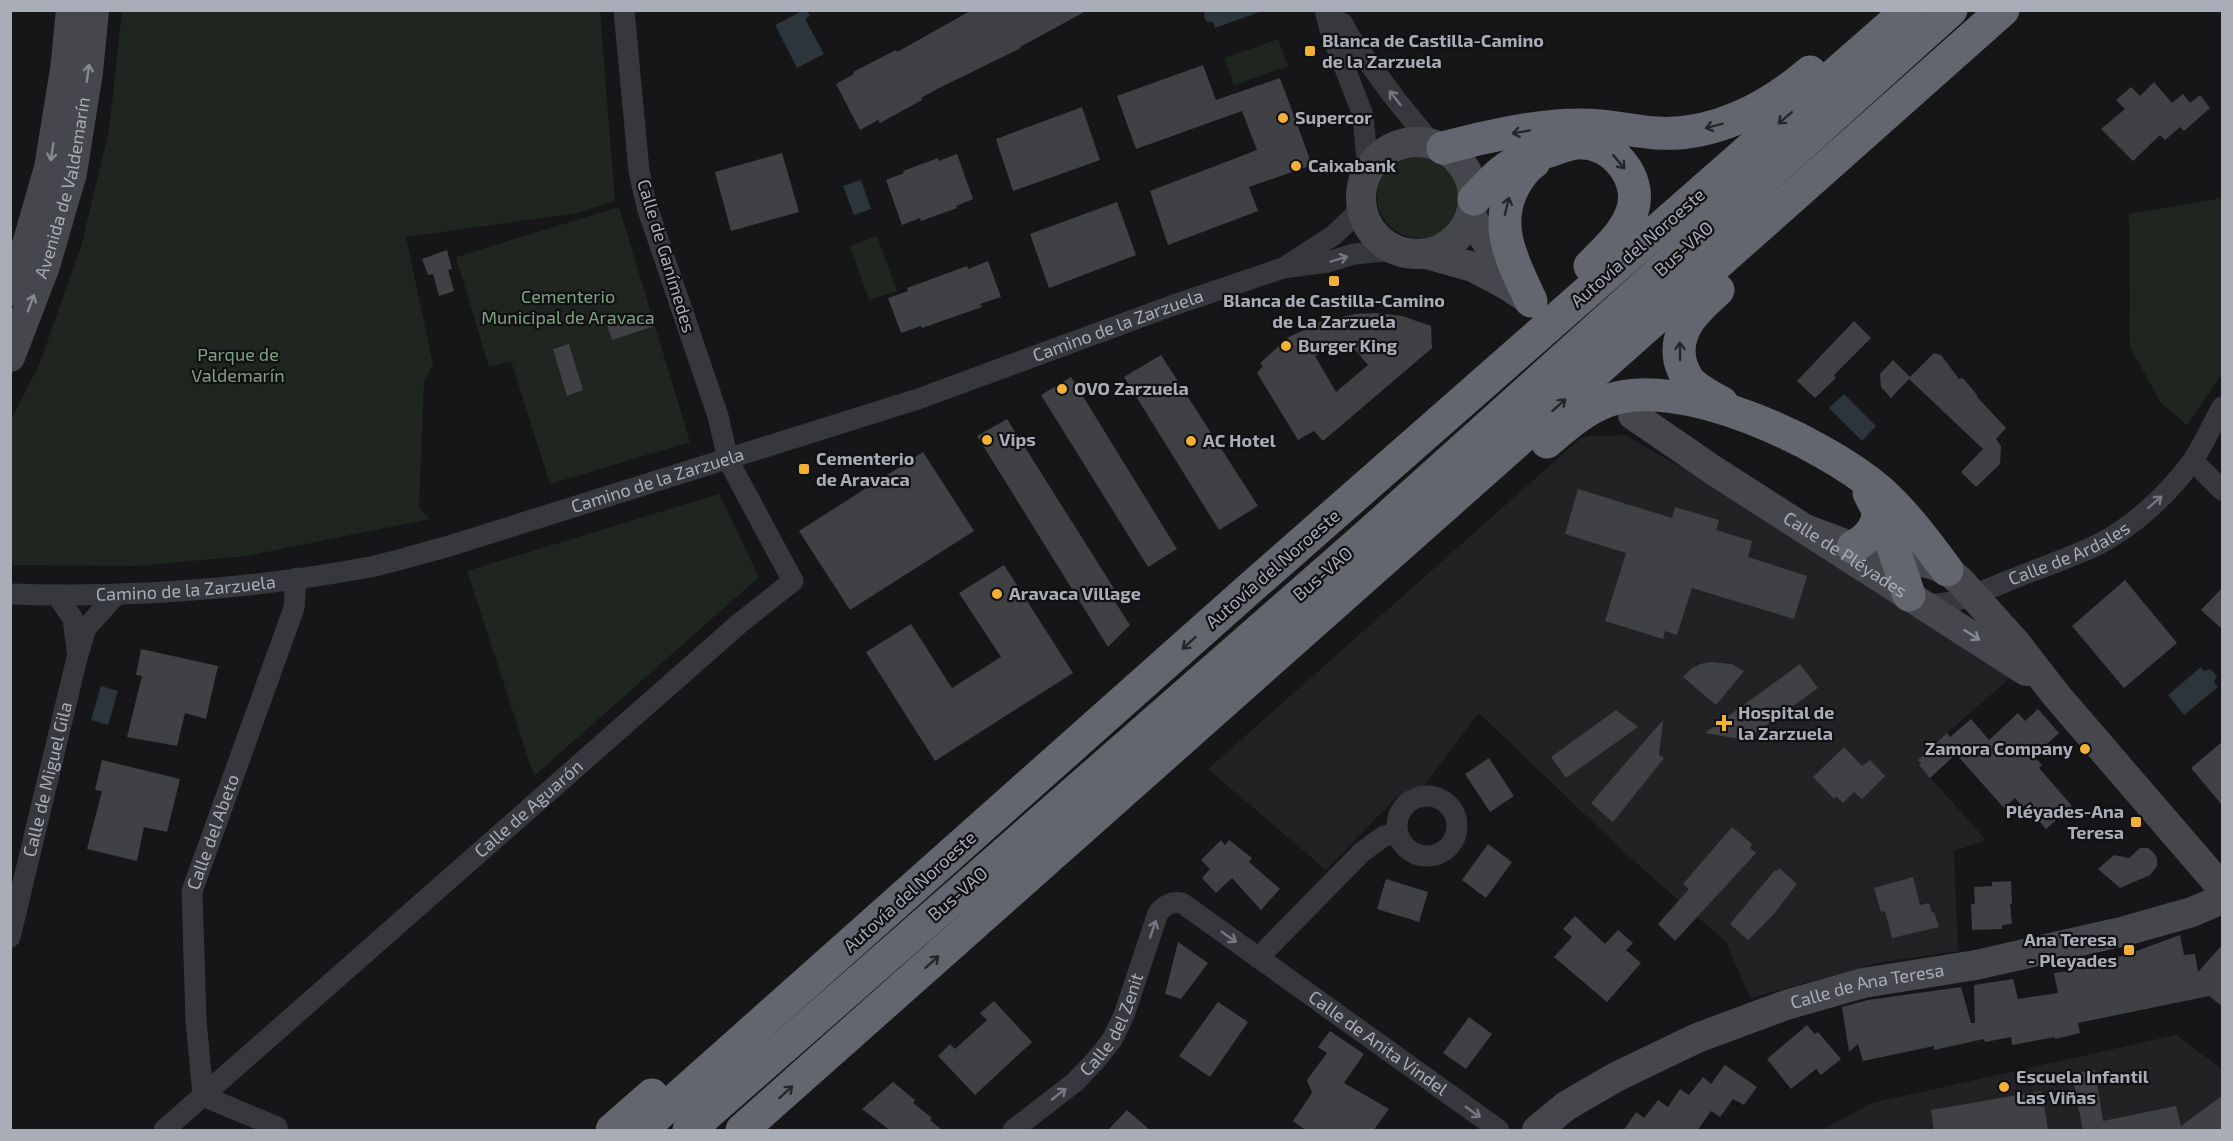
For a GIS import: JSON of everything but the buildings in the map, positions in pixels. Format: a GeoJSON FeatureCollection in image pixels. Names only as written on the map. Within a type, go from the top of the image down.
{"type":"FeatureCollection","features":[{"type":"Feature","properties":{"kind":"highway"},"geometry":{"type":"LineString","coordinates":[[1438,146],[1556,127],[1598,125],[1672,133],[1698,130],[1735,120],[1806,76],[1882,10]]}},
{"type":"Feature","properties":{"kind":"highway","name":"Autovía del Noroeste"},"geometry":{"type":"LineString","coordinates":[[640,1131],[1248,590],[1908,10]]}},
{"type":"Feature","properties":{"kind":"highway","name":"Bus-VAO"},"geometry":{"type":"LineString","coordinates":[[689,1131],[1361,541],[1951,10]]}},
{"type":"Feature","properties":{"kind":"highway"},"geometry":{"type":"LineString","coordinates":[[742,1131],[2002,10]]}},
{"type":"Feature","properties":{"kind":"highway"},"geometry":{"type":"LineString","coordinates":[[1958,580],[1913,525],[1881,492],[1847,466],[1817,449],[1747,417],[1700,390],[1689,380],[1681,365],[1680,337],[1694,311],[2026,10]]}},
{"type":"Feature","properties":{"kind":"highway"},"geometry":{"type":"LineString","coordinates":[[1248,590],[1289,537],[1584,272],[1611,245],[1632,213],[1635,200],[1633,185],[1622,162],[1600,146],[1589,143],[1565,145],[1513,164],[1472,208]]}},
{"type":"Feature","properties":{"kind":"highway"},"geometry":{"type":"LineString","coordinates":[[1530,301],[1508,251],[1504,235],[1504,220],[1510,193],[1519,176],[1529,165],[1548,152]]}},
{"type":"Feature","properties":{"kind":"highway"},"geometry":{"type":"LineString","coordinates":[[1076,835],[1316,641],[1555,435],[1589,410],[1606,401],[1640,394],[1687,399],[1747,417]]}},
{"type":"Feature","properties":{"kind":"highway"},"geometry":{"type":"LineString","coordinates":[[1847,466],[1864,486],[1879,510],[1896,557],[1924,601]]}},
{"type":"Feature","properties":{"kind":"highway"},"geometry":{"type":"LineString","coordinates":[[1853,547],[1862,542],[1875,529],[1879,510]]}},
{"type":"Feature","properties":{"kind":"highway"},"geometry":{"type":"LineString","coordinates":[[612,1131],[934,848],[1026,789]]}},
{"type":"Feature","properties":{"kind":"main road","name":"Avenida de Valdemarín"},"geometry":{"type":"LineString","coordinates":[[10,291],[23,258],[49,168],[65,70],[71,10]]}},
{"type":"Feature","properties":{"kind":"main road","name":"Avenida de Valdemarín"},"geometry":{"type":"LineString","coordinates":[[10,357],[45,266],[72,173],[88,72],[94,10]]}},
{"type":"Feature","properties":{"kind":"main road"},"geometry":{"type":"LineString","coordinates":[[1427,254],[1441,250],[1464,230],[1472,208],[1473,187],[1462,164],[1438,146],[1417,142],[1402,144],[1377,159],[1368,172],[1361,195],[1362,208],[1370,229],[1385,245],[1395,250],[1405,254],[1427,254],[1473,267],[1507,285],[1530,301]]}},
{"type":"Feature","properties":{"kind":"main road"},"geometry":{"type":"LineString","coordinates":[[1472,208],[1492,251],[1530,301]]}},
{"type":"Feature","properties":{"kind":"main road","name":"Calle de Pléyades"},"geometry":{"type":"LineString","coordinates":[[1633,416],[1805,530],[1924,601],[2056,695]]}},
{"type":"Feature","properties":{"kind":"main road"},"geometry":{"type":"LineString","coordinates":[[1805,530],[1853,547],[1931,564],[1958,580]]}},
{"type":"Feature","properties":{"kind":"main road","name":"Calle de Pléyades"},"geometry":{"type":"LineString","coordinates":[[1958,580],[2034,664],[2056,695],[2223,888]]}},
{"type":"Feature","properties":{"kind":"main road","name":"Calle de Ana Teresa"},"geometry":{"type":"LineString","coordinates":[[1537,1131],[1566,1106],[1616,1077],[1697,1038],[1786,1005],[1863,983],[1976,966],[2114,934],[2192,912],[2223,899]]}},
{"type":"Feature","properties":{"kind":"street","name":"Calle de Ganímedes"},"geometry":{"type":"LineString","coordinates":[[624,10],[639,171],[645,198],[718,416],[728,460]]}},
{"type":"Feature","properties":{"kind":"street"},"geometry":{"type":"LineString","coordinates":[[1327,13],[1343,24],[1393,96],[1438,146]]}},
{"type":"Feature","properties":{"kind":"street"},"geometry":{"type":"LineString","coordinates":[[1327,13],[1330,30],[1338,45],[1363,115],[1368,172]]}},
{"type":"Feature","properties":{"kind":"street","name":"Camino de la Zarzuela"},"geometry":{"type":"LineString","coordinates":[[1283,268],[1334,235],[1362,208]]}},
{"type":"Feature","properties":{"kind":"street","name":"Camino de la Zarzuela"},"geometry":{"type":"LineString","coordinates":[[10,594],[116,596],[251,584],[370,566],[449,546],[927,396],[1171,306],[1283,268],[1328,262],[1354,254],[1395,250]]}},
{"type":"Feature","properties":{"kind":"street","name":"Calle de Ardales"},"geometry":{"type":"LineString","coordinates":[[1924,601],[1958,580],[2084,550],[2118,532],[2162,496],[2193,461],[2223,407]]}},
{"type":"Feature","properties":{"kind":"street","name":"Calle de Aguarón"},"geometry":{"type":"LineString","coordinates":[[164,1131],[715,645],[793,580],[728,460]]}},
{"type":"Feature","properties":{"kind":"street"},"geometry":{"type":"LineString","coordinates":[[2193,461],[2223,490]]}},
{"type":"Feature","properties":{"kind":"street","name":"Calle del Abeto"},"geometry":{"type":"LineString","coordinates":[[203,1096],[196,1020],[192,891],[294,608],[296,578]]}},
{"type":"Feature","properties":{"kind":"street","name":"Calle de Miguel Gila"},"geometry":{"type":"LineString","coordinates":[[57,595],[73,618],[77,658]]}},
{"type":"Feature","properties":{"kind":"street","name":"Calle de Miguel Gila"},"geometry":{"type":"LineString","coordinates":[[10,937],[86,627],[116,596]]}},
{"type":"Feature","properties":{"kind":"street"},"geometry":{"type":"LineString","coordinates":[[1258,958],[1362,852],[1384,837],[1398,834]]}},
{"type":"Feature","properties":{"kind":"street","name":"Calle de Anita Vindel"},"geometry":{"type":"LineString","coordinates":[[1182,903],[1499,1131]]}},
{"type":"Feature","properties":{"kind":"street","name":"Calle del Zenit"},"geometry":{"type":"LineString","coordinates":[[1013,1131],[1075,1082],[1112,1040],[1124,1015],[1158,913],[1167,904],[1182,903]]}},
{"type":"Feature","properties":{"kind":"street"},"geometry":{"type":"LineString","coordinates":[[203,1096],[277,1127]]}},
{"type":"Feature","properties":{"kind":"shaded area"},"geometry":{"type":"Polygon","coordinates":[[[804,10],[810,16],[805,19],[824,54],[797,68],[775,25],[804,10]]]}},
{"type":"Feature","properties":{"kind":"shaded area"},"geometry":{"type":"Polygon","coordinates":[[[1205,10],[1262,11],[1215,28],[1213,22],[1207,22],[1204,17],[1205,10]]]}},
{"type":"Feature","properties":{"kind":"shaded area"},"geometry":{"type":"Polygon","coordinates":[[[861,180],[871,209],[854,215],[843,186],[861,180]]]}},
{"type":"Feature","properties":{"kind":"shaded area"},"geometry":{"type":"Polygon","coordinates":[[[1844,394],[1876,426],[1862,441],[1829,408],[1844,394]]]}},
{"type":"Feature","properties":{"kind":"shaded area","name":"Hospital de la Zarzuela"},"geometry":{"type":"Polygon","coordinates":[[[1625,435],[1769,518],[2010,678],[1947,733],[1919,765],[1986,840],[1954,851],[1958,951],[1882,962],[1751,998],[1725,941],[1626,854],[1479,713],[1424,786],[1411,789],[1397,797],[1326,870],[1208,769],[1582,437],[1625,435]]]}},
{"type":"Feature","properties":{"kind":"shaded area"},"geometry":{"type":"Polygon","coordinates":[[[2201,667],[2204,671],[2210,669],[2217,676],[2214,682],[2218,687],[2184,715],[2168,695],[2201,667]]]}},
{"type":"Feature","properties":{"kind":"shaded area"},"geometry":{"type":"Polygon","coordinates":[[[101,686],[118,691],[108,725],[91,720],[101,686]]]}},
{"type":"Feature","properties":{"kind":"shaded area"},"geometry":{"type":"Polygon","coordinates":[[[2176,1035],[2222,1069],[2222,1130],[1822,1130],[1872,1103],[2176,1035]]]}},
{"type":"Feature","properties":{"kind":"green space","name":"Parque de Valdemarín"},"geometry":{"type":"Polygon","coordinates":[[[122,11],[600,11],[615,201],[577,213],[406,237],[433,364],[424,382],[419,508],[430,519],[247,556],[135,566],[11,565],[11,420],[39,365],[81,247],[109,130],[122,11]]]}},
{"type":"Feature","properties":{"kind":"green space"},"geometry":{"type":"Polygon","coordinates":[[[1278,39],[1288,66],[1234,85],[1225,58],[1278,39]]]}},
{"type":"Feature","properties":{"kind":"green space"},"geometry":{"type":"Polygon","coordinates":[[[1419,154],[1435,157],[1449,166],[1458,180],[1461,196],[1458,212],[1449,226],[1435,235],[1419,238],[1403,235],[1389,226],[1380,212],[1377,196],[1380,180],[1389,166],[1403,157],[1419,154]]]}},
{"type":"Feature","properties":{"kind":"green space"},"geometry":{"type":"Polygon","coordinates":[[[2222,198],[2222,374],[2187,425],[2161,403],[2130,347],[2129,214],[2222,198]]]}},
{"type":"Feature","properties":{"kind":"green space","name":"Cementerio Municipal de Aravaca"},"geometry":{"type":"Polygon","coordinates":[[[619,207],[690,442],[550,484],[511,361],[489,367],[456,257],[619,207]]]}},
{"type":"Feature","properties":{"kind":"green space"},"geometry":{"type":"Polygon","coordinates":[[[877,236],[897,291],[869,300],[850,246],[877,236]]]}},
{"type":"Feature","properties":{"kind":"green space"},"geometry":{"type":"Polygon","coordinates":[[[719,494],[759,577],[534,776],[467,571],[719,494]]]}},
{"type":"Feature","properties":{"kind":"place","name":"Blanca de Castilla-Camino de la Zarzuela"},"geometry":{"type":"Point","coordinates":[1310,51]}},
{"type":"Feature","properties":{"kind":"place","name":"Supercor"},"geometry":{"type":"Point","coordinates":[1283,118]}},
{"type":"Feature","properties":{"kind":"place","name":"Caixabank"},"geometry":{"type":"Point","coordinates":[1296,166]}},
{"type":"Feature","properties":{"kind":"place","name":"Blanca de Castilla-Camino de La Zarzuela"},"geometry":{"type":"Point","coordinates":[1334,281]}},
{"type":"Feature","properties":{"kind":"place","name":"Burger King"},"geometry":{"type":"Point","coordinates":[1286,346]}},
{"type":"Feature","properties":{"kind":"place","name":"OVO Zarzuela"},"geometry":{"type":"Point","coordinates":[1062,389]}},
{"type":"Feature","properties":{"kind":"place","name":"Vips"},"geometry":{"type":"Point","coordinates":[987,440]}},
{"type":"Feature","properties":{"kind":"place","name":"AC Hotel"},"geometry":{"type":"Point","coordinates":[1191,441]}},
{"type":"Feature","properties":{"kind":"place","name":"Cementerio de Aravaca"},"geometry":{"type":"Point","coordinates":[804,469]}},
{"type":"Feature","properties":{"kind":"place","name":"Aravaca Village"},"geometry":{"type":"Point","coordinates":[997,594]}},
{"type":"Feature","properties":{"kind":"place","name":"Hospital de la Zarzuela"},"geometry":{"type":"Point","coordinates":[1724,723]}},
{"type":"Feature","properties":{"kind":"place","name":"Zamora Company"},"geometry":{"type":"Point","coordinates":[2085,749]}},
{"type":"Feature","properties":{"kind":"place","name":"Pléyades-Ana Teresa"},"geometry":{"type":"Point","coordinates":[2136,822]}},
{"type":"Feature","properties":{"kind":"place","name":"Ana Teresa - Pleyades"},"geometry":{"type":"Point","coordinates":[2129,950]}},
{"type":"Feature","properties":{"kind":"place","name":"Escuela Infantil Las Viñas"},"geometry":{"type":"Point","coordinates":[2004,1087]}}]}
